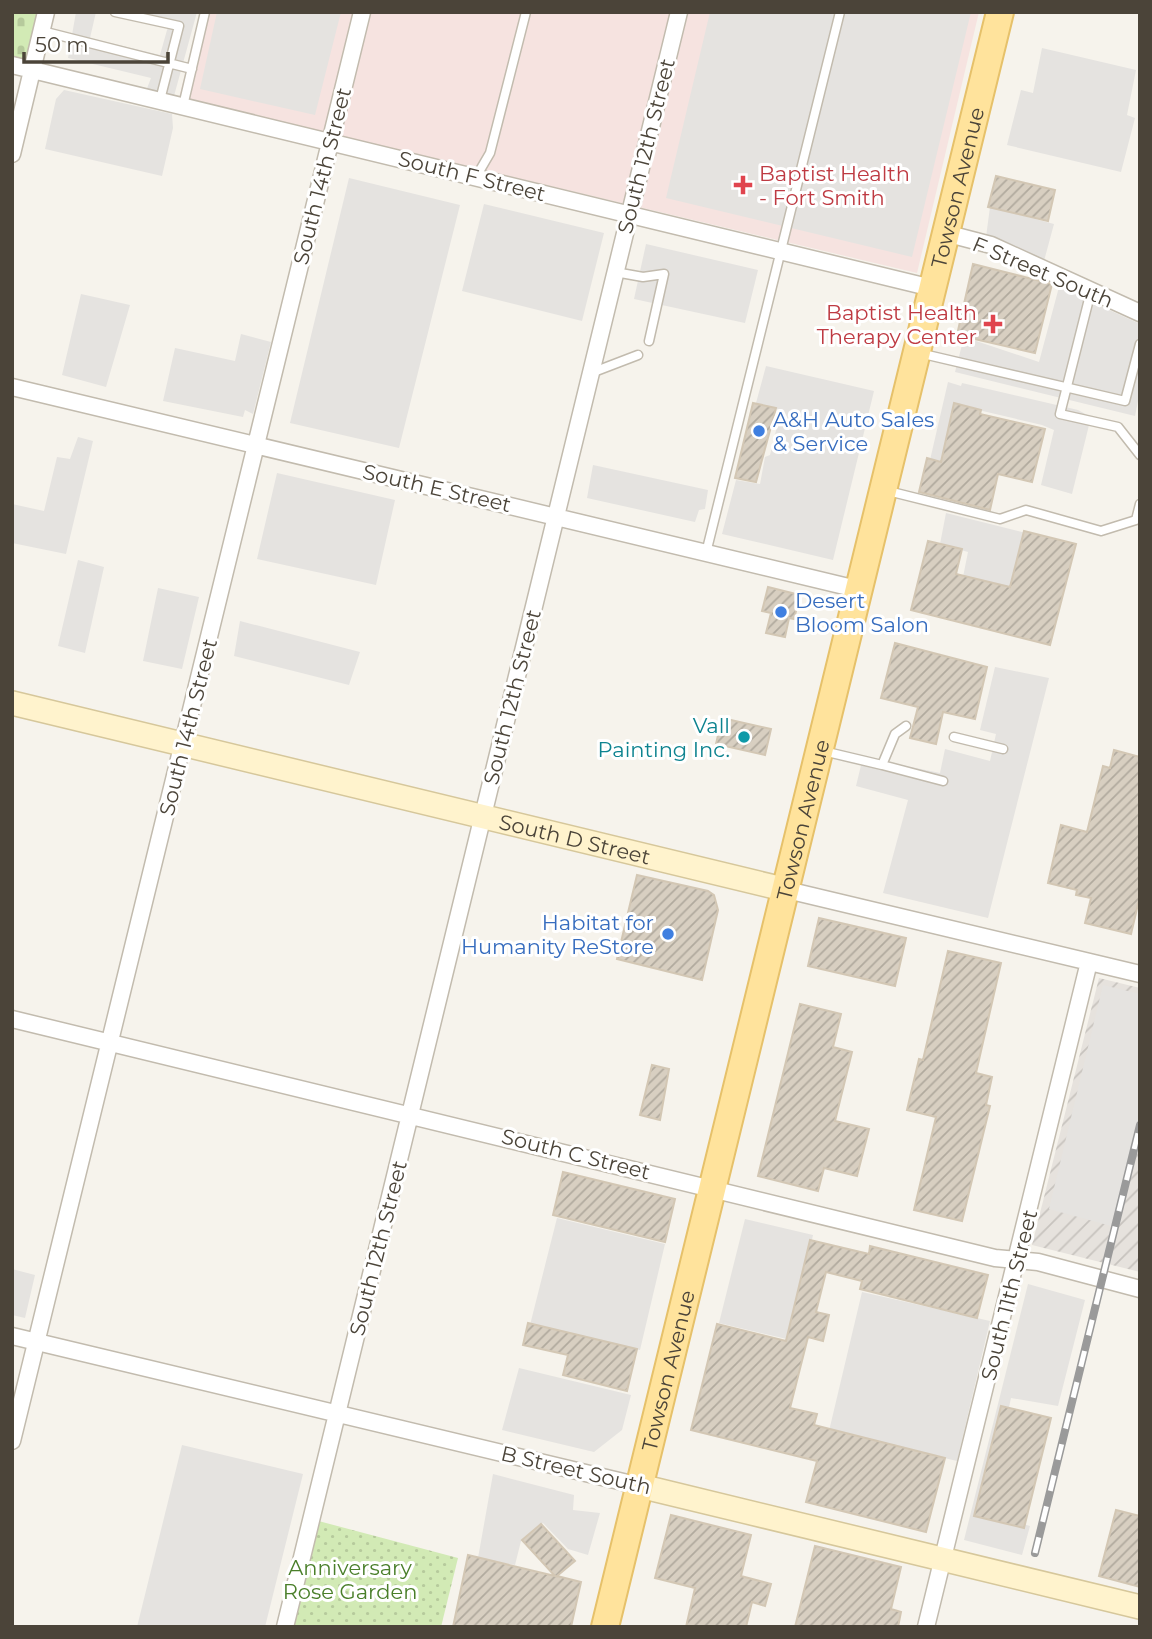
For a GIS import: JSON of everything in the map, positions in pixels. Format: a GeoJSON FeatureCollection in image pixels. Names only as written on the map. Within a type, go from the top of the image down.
{"type":"FeatureCollection","features":[{"type":"Feature","properties":{"kind":"main road","name":"Towson Avenue"},"geometry":{"type":"LineString","coordinates":[[605,1627],[861,590],[916,352],[1000,12]]}},
{"type":"Feature","properties":{"kind":"street"},"geometry":{"type":"LineString","coordinates":[[12,154],[46,12]]}},
{"type":"Feature","properties":{"kind":"street","name":"South 14th Street"},"geometry":{"type":"LineString","coordinates":[[12,1441],[362,12]]}},
{"type":"Feature","properties":{"kind":"street","name":"South 12th Street"},"geometry":{"type":"LineString","coordinates":[[285,1627],[679,12]]}},
{"type":"Feature","properties":{"kind":"street","name":"South F Street"},"geometry":{"type":"LineString","coordinates":[[12,65],[932,288]]}},
{"type":"Feature","properties":{"kind":"street","name":"F Street South"},"geometry":{"type":"LineString","coordinates":[[946,233],[991,245],[1140,313]]}},
{"type":"Feature","properties":{"kind":"street","name":"South E Street"},"geometry":{"type":"LineString","coordinates":[[12,387],[861,590]]}},
{"type":"Feature","properties":{"kind":"street","name":"South D Street"},"geometry":{"type":"LineString","coordinates":[[12,703],[1140,974]]}},
{"type":"Feature","properties":{"kind":"street","name":"South 11th Street"},"geometry":{"type":"LineString","coordinates":[[926,1627],[1089,962]]}},
{"type":"Feature","properties":{"kind":"street","name":"South C Street"},"geometry":{"type":"LineString","coordinates":[[12,1019],[713,1187],[995,1258],[1038,1262],[1140,1289]]}},
{"type":"Feature","properties":{"kind":"street","name":"B Street South"},"geometry":{"type":"LineString","coordinates":[[12,1336],[1140,1607]]}},
{"type":"Feature","properties":{"kind":"lane"},"geometry":{"type":"LineString","coordinates":[[115,12],[179,26],[160,100]]}},
{"type":"Feature","properties":{"kind":"lane"},"geometry":{"type":"LineString","coordinates":[[183,106],[205,12]]}},
{"type":"Feature","properties":{"kind":"lane"},"geometry":{"type":"LineString","coordinates":[[476,177],[490,153],[526,12]]}},
{"type":"Feature","properties":{"kind":"lane"},"geometry":{"type":"LineString","coordinates":[[705,553],[840,12]]}},
{"type":"Feature","properties":{"kind":"lane"},"geometry":{"type":"LineString","coordinates":[[41,31],[192,69]]}},
{"type":"Feature","properties":{"kind":"lane"},"geometry":{"type":"LineString","coordinates":[[615,272],[643,277],[664,274],[649,341]]}},
{"type":"Feature","properties":{"kind":"lane"},"geometry":{"type":"LineString","coordinates":[[1091,291],[1060,414],[1118,427],[1140,455]]}},
{"type":"Feature","properties":{"kind":"lane"},"geometry":{"type":"LineString","coordinates":[[916,352],[1125,401],[1140,344]]}},
{"type":"Feature","properties":{"kind":"lane"},"geometry":{"type":"LineString","coordinates":[[591,373],[638,355]]}},
{"type":"Feature","properties":{"kind":"lane"},"geometry":{"type":"LineString","coordinates":[[884,490],[1000,519],[1026,510],[1101,531],[1136,520],[1140,504]]}},
{"type":"Feature","properties":{"kind":"lane"},"geometry":{"type":"LineString","coordinates":[[882,765],[895,734],[906,726]]}},
{"type":"Feature","properties":{"kind":"lane"},"geometry":{"type":"LineString","coordinates":[[954,737],[1003,749]]}},
{"type":"Feature","properties":{"kind":"lane"},"geometry":{"type":"LineString","coordinates":[[821,750],[943,781]]}},
{"type":"Feature","properties":{"kind":"shaded area"},"geometry":{"type":"Polygon","coordinates":[[[76,12],[96,12],[90,38],[160,55],[169,23],[121,12],[197,12],[174,96],[146,91],[151,78],[68,58],[76,12]]]}},
{"type":"Feature","properties":{"kind":"shaded area","name":"Baptist Health - Fort Smith"},"geometry":{"type":"Polygon","coordinates":[[[201,12],[979,12],[917,273],[179,98],[201,12]]]}},
{"type":"Feature","properties":{"kind":"shaded area"},"geometry":{"type":"Polygon","coordinates":[[[217,12],[341,12],[315,115],[200,89],[217,12]]]}},
{"type":"Feature","properties":{"kind":"shaded area"},"geometry":{"type":"Polygon","coordinates":[[[710,12],[971,12],[912,257],[666,198],[710,12]]]}},
{"type":"Feature","properties":{"kind":"shaded area"},"geometry":{"type":"Polygon","coordinates":[[[1042,48],[1136,70],[1127,115],[1135,118],[1121,172],[1007,145],[1021,90],[1033,93],[1042,48]]]}},
{"type":"Feature","properties":{"kind":"shaded area"},"geometry":{"type":"Polygon","coordinates":[[[64,90],[172,114],[173,128],[162,176],[45,149],[56,99],[64,90]]]}},
{"type":"Feature","properties":{"kind":"shaded area"},"geometry":{"type":"Polygon","coordinates":[[[349,178],[460,205],[399,448],[290,423],[349,178]]]}},
{"type":"Feature","properties":{"kind":"shaded area"},"geometry":{"type":"Polygon","coordinates":[[[484,204],[604,233],[582,321],[462,291],[484,204]]]}},
{"type":"Feature","properties":{"kind":"shaded area"},"geometry":{"type":"Polygon","coordinates":[[[990,207],[1054,224],[1044,261],[986,237],[990,207]]]}},
{"type":"Feature","properties":{"kind":"shaded area"},"geometry":{"type":"Polygon","coordinates":[[[646,244],[758,270],[745,323],[634,299],[646,244]]]}},
{"type":"Feature","properties":{"kind":"shaded area"},"geometry":{"type":"Polygon","coordinates":[[[1059,287],[1140,324],[1140,391],[1135,416],[955,372],[964,337],[1039,362],[1059,287]]]}},
{"type":"Feature","properties":{"kind":"shaded area"},"geometry":{"type":"Polygon","coordinates":[[[81,294],[130,305],[106,387],[62,375],[81,294]]]}},
{"type":"Feature","properties":{"kind":"shaded area"},"geometry":{"type":"Polygon","coordinates":[[[241,334],[271,342],[253,414],[245,410],[243,417],[163,401],[175,348],[235,361],[241,334]]]}},
{"type":"Feature","properties":{"kind":"shaded area"},"geometry":{"type":"Polygon","coordinates":[[[766,366],[874,391],[833,560],[722,534],[736,480],[760,484],[765,457],[770,455],[781,410],[756,403],[766,366]]]}},
{"type":"Feature","properties":{"kind":"shaded area"},"geometry":{"type":"Polygon","coordinates":[[[948,382],[1078,410],[1091,417],[1072,494],[1041,485],[1054,430],[1042,425],[957,405],[945,462],[930,460],[948,382]]]}},
{"type":"Feature","properties":{"kind":"shaded area"},"geometry":{"type":"Polygon","coordinates":[[[78,437],[93,441],[66,554],[12,543],[12,504],[44,511],[57,457],[70,459],[78,437]]]}},
{"type":"Feature","properties":{"kind":"shaded area"},"geometry":{"type":"Polygon","coordinates":[[[593,465],[708,490],[705,509],[699,510],[695,522],[587,498],[593,465]]]}},
{"type":"Feature","properties":{"kind":"shaded area"},"geometry":{"type":"Polygon","coordinates":[[[277,473],[395,500],[376,585],[257,559],[277,473]]]}},
{"type":"Feature","properties":{"kind":"shaded area"},"geometry":{"type":"Polygon","coordinates":[[[946,513],[1030,534],[1014,588],[963,577],[968,552],[940,544],[946,513]]]}},
{"type":"Feature","properties":{"kind":"shaded area"},"geometry":{"type":"Polygon","coordinates":[[[78,560],[104,567],[85,653],[58,646],[78,560]]]}},
{"type":"Feature","properties":{"kind":"shaded area"},"geometry":{"type":"Polygon","coordinates":[[[158,588],[199,597],[182,669],[143,661],[158,588]]]}},
{"type":"Feature","properties":{"kind":"shaded area"},"geometry":{"type":"Polygon","coordinates":[[[240,621],[360,652],[349,685],[234,656],[240,621]]]}},
{"type":"Feature","properties":{"kind":"shaded area"},"geometry":{"type":"Polygon","coordinates":[[[995,667],[1049,678],[988,918],[883,893],[908,800],[856,786],[863,757],[940,773],[945,749],[990,761],[996,734],[980,730],[995,667]]]}},
{"type":"Feature","properties":{"kind":"shaded area"},"geometry":{"type":"Polygon","coordinates":[[[1099,978],[1140,988],[1140,1272],[1032,1245],[1099,978]]]}},
{"type":"Feature","properties":{"kind":"shaded area"},"geometry":{"type":"Polygon","coordinates":[[[1103,985],[1140,994],[1140,1127],[1111,1226],[1049,1209],[1103,985]]]}},
{"type":"Feature","properties":{"kind":"shaded area"},"geometry":{"type":"Polygon","coordinates":[[[557,1218],[665,1244],[640,1350],[530,1325],[557,1218]]]}},
{"type":"Feature","properties":{"kind":"shaded area"},"geometry":{"type":"Polygon","coordinates":[[[745,1219],[813,1235],[791,1340],[719,1323],[745,1219]]]}},
{"type":"Feature","properties":{"kind":"shaded area"},"geometry":{"type":"Polygon","coordinates":[[[12,1269],[35,1275],[25,1318],[12,1315],[12,1269]]]}},
{"type":"Feature","properties":{"kind":"shaded area"},"geometry":{"type":"Polygon","coordinates":[[[1028,1284],[1085,1300],[1058,1406],[1011,1398],[986,1513],[1030,1526],[1022,1555],[964,1540],[1028,1284]]]}},
{"type":"Feature","properties":{"kind":"shaded area"},"geometry":{"type":"Polygon","coordinates":[[[862,1292],[990,1321],[957,1461],[829,1431],[862,1292]]]}},
{"type":"Feature","properties":{"kind":"shaded area"},"geometry":{"type":"Polygon","coordinates":[[[519,1368],[631,1395],[622,1430],[594,1452],[502,1430],[519,1368]]]}},
{"type":"Feature","properties":{"kind":"shaded area"},"geometry":{"type":"Polygon","coordinates":[[[182,1445],[303,1474],[265,1627],[137,1627],[182,1445]]]}},
{"type":"Feature","properties":{"kind":"shaded area"},"geometry":{"type":"Polygon","coordinates":[[[493,1474],[574,1495],[573,1510],[600,1513],[588,1555],[568,1549],[543,1523],[521,1541],[515,1565],[478,1558],[493,1474]]]}},
{"type":"Feature","properties":{"kind":"green space"},"geometry":{"type":"Polygon","coordinates":[[[12,12],[47,12],[33,70],[12,65],[12,12]]]}},
{"type":"Feature","properties":{"kind":"green space","name":"Anniversary Rose Garden"},"geometry":{"type":"Polygon","coordinates":[[[311,1519],[458,1558],[441,1627],[285,1627],[311,1519]]]}},
{"type":"Feature","properties":{"kind":"building"},"geometry":{"type":"Polygon","coordinates":[[[996,176],[1055,190],[1048,221],[988,207],[996,176]]]}},
{"type":"Feature","properties":{"kind":"building"},"geometry":{"type":"Polygon","coordinates":[[[973,264],[1052,284],[1035,353],[957,335],[973,264]]]}},
{"type":"Feature","properties":{"kind":"building","name":"A&H Auto Sales & Service"},"geometry":{"type":"Polygon","coordinates":[[[753,403],[776,408],[756,482],[735,478],[753,403]]]}},
{"type":"Feature","properties":{"kind":"building"},"geometry":{"type":"Polygon","coordinates":[[[954,403],[981,410],[980,414],[1045,429],[1032,482],[998,474],[990,510],[919,492],[927,458],[941,462],[954,403]]]}},
{"type":"Feature","properties":{"kind":"building"},"geometry":{"type":"Polygon","coordinates":[[[1024,531],[1076,544],[1050,645],[911,610],[928,541],[962,549],[956,574],[1010,587],[1024,531]]]}},
{"type":"Feature","properties":{"kind":"building","name":"Desert Bloom Salon"},"geometry":{"type":"Polygon","coordinates":[[[768,587],[800,595],[794,619],[789,618],[785,637],[766,633],[771,613],[762,611],[768,587]]]}},
{"type":"Feature","properties":{"kind":"building"},"geometry":{"type":"Polygon","coordinates":[[[895,643],[987,667],[975,719],[943,712],[936,744],[910,738],[918,707],[881,698],[895,643]]]}},
{"type":"Feature","properties":{"kind":"building","name":"Vall Painting Inc."},"geometry":{"type":"Polygon","coordinates":[[[722,718],[771,729],[765,755],[716,744],[722,718]]]}},
{"type":"Feature","properties":{"kind":"building"},"geometry":{"type":"Polygon","coordinates":[[[1114,750],[1140,757],[1140,896],[1131,934],[1085,923],[1091,898],[1076,895],[1077,890],[1048,883],[1061,825],[1087,832],[1103,766],[1110,768],[1114,750]]]}},
{"type":"Feature","properties":{"kind":"building","name":"Habitat for Humanity ReStore"},"geometry":{"type":"Polygon","coordinates":[[[637,875],[708,891],[714,895],[718,910],[702,980],[617,959],[637,875]]]}},
{"type":"Feature","properties":{"kind":"building"},"geometry":{"type":"Polygon","coordinates":[[[819,918],[906,938],[895,986],[808,966],[819,918]]]}},
{"type":"Feature","properties":{"kind":"building"},"geometry":{"type":"Polygon","coordinates":[[[948,951],[1001,963],[976,1073],[992,1077],[986,1105],[990,1106],[962,1221],[914,1210],[936,1117],[907,1110],[919,1059],[923,1060],[948,951]]]}},
{"type":"Feature","properties":{"kind":"building"},"geometry":{"type":"Polygon","coordinates":[[[800,1004],[841,1014],[833,1047],[852,1052],[835,1121],[869,1129],[857,1176],[824,1168],[818,1191],[758,1176],[800,1004]]]}},
{"type":"Feature","properties":{"kind":"building"},"geometry":{"type":"Polygon","coordinates":[[[652,1065],[669,1069],[660,1120],[640,1115],[652,1065]]]}},
{"type":"Feature","properties":{"kind":"building"},"geometry":{"type":"Polygon","coordinates":[[[563,1172],[675,1199],[665,1242],[553,1215],[563,1172]]]}},
{"type":"Feature","properties":{"kind":"building"},"geometry":{"type":"Polygon","coordinates":[[[810,1240],[869,1254],[870,1246],[988,1275],[977,1318],[860,1289],[862,1281],[826,1272],[816,1312],[829,1315],[823,1341],[808,1337],[790,1408],[817,1414],[814,1425],[945,1458],[926,1532],[806,1502],[817,1461],[691,1430],[717,1324],[786,1341],[810,1240]]]}},
{"type":"Feature","properties":{"kind":"building"},"geometry":{"type":"Polygon","coordinates":[[[528,1323],[637,1349],[627,1391],[563,1375],[568,1355],[523,1345],[528,1323]]]}},
{"type":"Feature","properties":{"kind":"building"},"geometry":{"type":"Polygon","coordinates":[[[1001,1406],[1051,1418],[1024,1528],[974,1516],[1001,1406]]]}},
{"type":"Feature","properties":{"kind":"building"},"geometry":{"type":"Polygon","coordinates":[[[1116,1510],[1140,1516],[1140,1587],[1099,1576],[1116,1510]]]}},
{"type":"Feature","properties":{"kind":"building"},"geometry":{"type":"Polygon","coordinates":[[[671,1515],[751,1535],[741,1576],[771,1584],[765,1606],[752,1602],[746,1627],[686,1627],[695,1588],[655,1578],[671,1515]]]}},
{"type":"Feature","properties":{"kind":"building"},"geometry":{"type":"Polygon","coordinates":[[[541,1524],[575,1561],[557,1576],[581,1582],[571,1627],[453,1627],[468,1555],[555,1576],[522,1540],[541,1524]]]}},
{"type":"Feature","properties":{"kind":"building"},"geometry":{"type":"Polygon","coordinates":[[[815,1546],[901,1567],[891,1609],[901,1612],[898,1627],[795,1627],[815,1546]]]}},
{"type":"Feature","properties":{"kind":"railway"},"geometry":{"type":"LineString","coordinates":[[1035,1553],[1140,1125]]}},
{"type":"Feature","properties":{"kind":"place","name":"Baptist Health - Fort Smith"},"geometry":{"type":"Point","coordinates":[743,185]}},
{"type":"Feature","properties":{"kind":"place","name":"Baptist Health Therapy Center"},"geometry":{"type":"Point","coordinates":[993,324]}},
{"type":"Feature","properties":{"kind":"place","name":"A&H Auto Sales & Service"},"geometry":{"type":"Point","coordinates":[759,431]}},
{"type":"Feature","properties":{"kind":"place","name":"Desert Bloom Salon"},"geometry":{"type":"Point","coordinates":[781,612]}},
{"type":"Feature","properties":{"kind":"place","name":"Vall Painting Inc."},"geometry":{"type":"Point","coordinates":[744,737]}},
{"type":"Feature","properties":{"kind":"place","name":"Habitat for Humanity ReStore"},"geometry":{"type":"Point","coordinates":[668,934]}}]}
